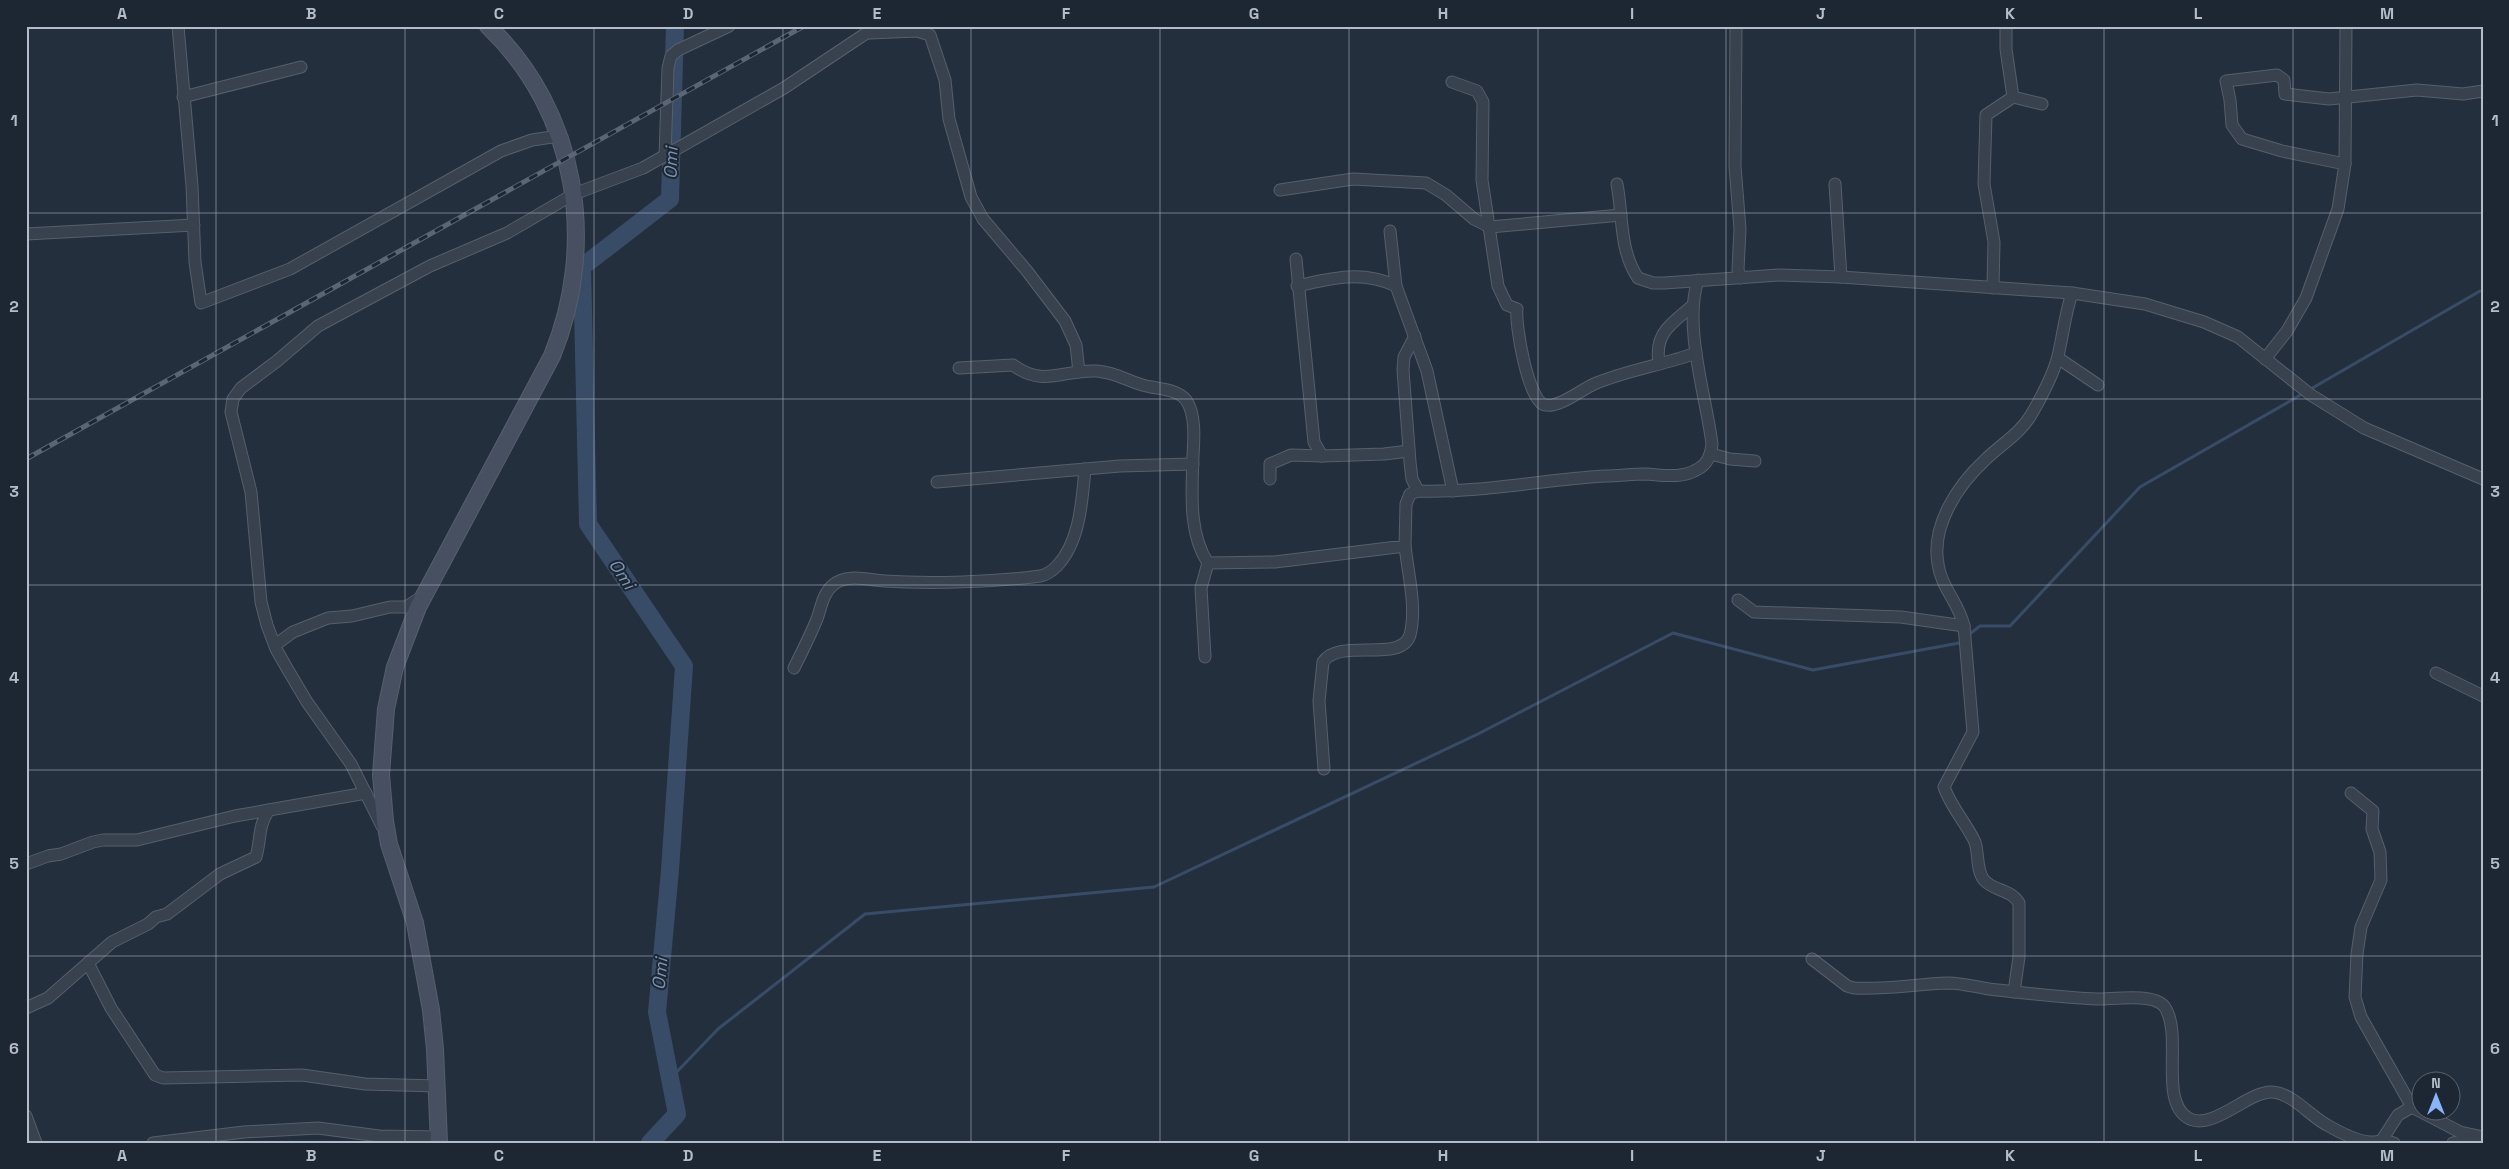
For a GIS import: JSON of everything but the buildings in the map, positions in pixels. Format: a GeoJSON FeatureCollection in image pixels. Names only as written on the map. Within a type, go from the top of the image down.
{"type":"FeatureCollection","features":[{"type":"Feature","properties":{"kind":"main road"},"geometry":{"type":"LineString","coordinates":[[439,1140],[432,1010],[415,923],[389,844],[381,774],[386,709],[401,647],[424,596],[559,338],[570,301],[576,263],[577,224],[574,194],[569,166],[559,136],[549,111],[530,76],[506,45],[488,26]]}},
{"type":"Feature","properties":{"kind":"street"},"geometry":{"type":"LineString","coordinates":[[178,26],[192,186],[195,262],[201,303],[290,269],[501,151],[532,140],[559,136]]}},
{"type":"Feature","properties":{"kind":"street"},"geometry":{"type":"LineString","coordinates":[[665,156],[668,68],[672,56],[678,50],[729,26]]}},
{"type":"Feature","properties":{"kind":"street"},"geometry":{"type":"LineString","coordinates":[[1736,26],[1735,166],[1740,229],[1738,270],[1742,278]]}},
{"type":"Feature","properties":{"kind":"street"},"geometry":{"type":"LineString","coordinates":[[2006,26],[2006,49],[2013,97]]}},
{"type":"Feature","properties":{"kind":"street"},"geometry":{"type":"LineString","coordinates":[[2265,359],[2287,331],[2306,298],[2338,208],[2345,164],[2344,120],[2347,97],[2346,26]]}},
{"type":"Feature","properties":{"kind":"street"},"geometry":{"type":"LineString","coordinates":[[389,844],[378,814],[351,764],[307,702],[275,645],[261,602],[251,492],[231,412],[233,399],[241,388],[277,361],[318,326],[430,266],[506,233],[574,194],[643,168],[784,88],[872,30],[917,31],[930,35],[946,80],[949,119],[971,197],[983,219],[1027,271],[1065,321],[1076,345],[1078,372]]}},
{"type":"Feature","properties":{"kind":"street"},"geometry":{"type":"LineString","coordinates":[[183,97],[301,67]]}},
{"type":"Feature","properties":{"kind":"street"},"geometry":{"type":"LineString","coordinates":[[2345,164],[2282,151],[2242,139],[2232,125],[2226,81],[2277,75],[2284,80],[2285,94],[2329,98],[2417,90],[2463,94],[2483,91]]}},
{"type":"Feature","properties":{"kind":"street"},"geometry":{"type":"LineString","coordinates":[[1452,82],[1477,91],[1484,102],[1482,180],[1498,286],[1507,305],[1516,309],[1516,321],[1525,368],[1540,402],[1546,405],[1560,402],[1596,383],[1696,353]]}},
{"type":"Feature","properties":{"kind":"street"},"geometry":{"type":"LineString","coordinates":[[1993,288],[1994,242],[1984,184],[1986,115],[2013,97],[2042,104]]}},
{"type":"Feature","properties":{"kind":"street"},"geometry":{"type":"LineString","coordinates":[[1280,190],[1353,179],[1426,183],[1446,195],[1474,219],[1490,228],[1621,215]]}},
{"type":"Feature","properties":{"kind":"street"},"geometry":{"type":"LineString","coordinates":[[1617,184],[1625,248],[1631,268],[1638,278],[1653,283],[1779,275],[1841,277],[2072,293],[2145,304],[2204,322],[2238,337],[2311,395],[2364,428],[2483,479]]}},
{"type":"Feature","properties":{"kind":"street"},"geometry":{"type":"LineString","coordinates":[[1835,184],[1841,277]]}},
{"type":"Feature","properties":{"kind":"street"},"geometry":{"type":"LineString","coordinates":[[26,234],[194,225]]}},
{"type":"Feature","properties":{"kind":"street"},"geometry":{"type":"LineString","coordinates":[[1390,232],[1396,286],[1404,315],[1415,336],[1427,371],[1452,491]]}},
{"type":"Feature","properties":{"kind":"street"},"geometry":{"type":"LineString","coordinates":[[1296,260],[1297,286],[1310,384],[1314,442],[1322,456]]}},
{"type":"Feature","properties":{"kind":"street"},"geometry":{"type":"LineString","coordinates":[[1297,286],[1349,276],[1376,279],[1396,286]]}},
{"type":"Feature","properties":{"kind":"street"},"geometry":{"type":"LineString","coordinates":[[1324,768],[1319,715],[1323,662],[1333,653],[1400,647],[1409,637],[1412,611],[1406,546],[1406,504],[1410,494],[1418,491],[1452,491],[1604,476],[1685,474],[1699,469],[1711,454],[1710,423],[1696,353],[1693,305],[1698,280]]}},
{"type":"Feature","properties":{"kind":"street"},"geometry":{"type":"LineString","coordinates":[[2014,992],[2019,957],[2019,903],[2015,896],[1985,882],[1981,874],[1975,843],[1948,798],[1944,787],[1973,732],[1964,626],[1961,612],[1946,590],[1938,564],[1937,544],[1940,529],[1962,483],[2020,430],[2031,415],[2058,358],[2066,310],[2072,293]]}},
{"type":"Feature","properties":{"kind":"street"},"geometry":{"type":"LineString","coordinates":[[1660,363],[1658,341],[1664,332],[1693,305]]}},
{"type":"Feature","properties":{"kind":"street"},"geometry":{"type":"LineString","coordinates":[[1415,336],[1404,357],[1403,370],[1412,479],[1418,491]]}},
{"type":"Feature","properties":{"kind":"street"},"geometry":{"type":"LineString","coordinates":[[2058,358],[2098,385]]}},
{"type":"Feature","properties":{"kind":"street"},"geometry":{"type":"LineString","coordinates":[[959,368],[1013,365],[1026,375],[1040,377],[1078,372],[1115,373],[1139,385],[1163,388],[1185,399],[1191,410],[1194,436],[1193,464],[1196,541],[1208,563],[1201,588],[1205,657]]}},
{"type":"Feature","properties":{"kind":"street"},"geometry":{"type":"LineString","coordinates":[[1270,479],[1270,464],[1291,455],[1384,454],[1409,451]]}},
{"type":"Feature","properties":{"kind":"street"},"geometry":{"type":"LineString","coordinates":[[1711,454],[1730,459],[1755,461]]}},
{"type":"Feature","properties":{"kind":"street"},"geometry":{"type":"LineString","coordinates":[[937,482],[1085,470],[1193,464]]}},
{"type":"Feature","properties":{"kind":"street"},"geometry":{"type":"LineString","coordinates":[[794,668],[817,620],[824,597],[833,585],[841,581],[857,578],[885,581],[989,579],[1043,575],[1056,568],[1065,556],[1075,532],[1081,511],[1085,470]]}},
{"type":"Feature","properties":{"kind":"street"},"geometry":{"type":"LineString","coordinates":[[1208,563],[1275,562],[1406,546]]}},
{"type":"Feature","properties":{"kind":"street"},"geometry":{"type":"LineString","coordinates":[[275,645],[293,632],[328,618],[352,616],[390,607],[406,607],[424,596]]}},
{"type":"Feature","properties":{"kind":"street"},"geometry":{"type":"LineString","coordinates":[[1738,600],[1754,612],[1901,617],[1964,626]]}},
{"type":"Feature","properties":{"kind":"street"},"geometry":{"type":"LineString","coordinates":[[2436,672],[2483,696]]}},
{"type":"Feature","properties":{"kind":"street"},"geometry":{"type":"LineString","coordinates":[[26,864],[93,842],[103,840],[137,840],[235,816],[366,793]]}},
{"type":"Feature","properties":{"kind":"street"},"geometry":{"type":"LineString","coordinates":[[1812,959],[1848,986],[1854,988],[1949,983],[2079,998],[2143,998],[2163,1006],[2172,1037],[2178,1107],[2189,1118],[2202,1120],[2213,1118],[2264,1092],[2274,1092],[2296,1103],[2325,1124],[2352,1137],[2370,1142],[2385,1141],[2398,1115],[2412,1107],[2360,1017],[2355,997],[2356,954],[2361,927],[2378,890],[2382,868],[2372,829],[2373,811],[2351,793]]}},
{"type":"Feature","properties":{"kind":"street"},"geometry":{"type":"LineString","coordinates":[[26,1008],[48,998],[112,942],[148,924],[156,917],[167,914],[220,874],[256,857],[260,845],[260,823],[269,810]]}},
{"type":"Feature","properties":{"kind":"street"},"geometry":{"type":"LineString","coordinates":[[88,963],[111,1008],[155,1075],[163,1078],[302,1075],[365,1084],[437,1086]]}},
{"type":"Feature","properties":{"kind":"street"},"geometry":{"type":"LineString","coordinates":[[26,1116],[36,1143]]}},
{"type":"Feature","properties":{"kind":"street"},"geometry":{"type":"LineString","coordinates":[[2441,1122],[2460,1132],[2483,1138]]}},
{"type":"Feature","properties":{"kind":"street"},"geometry":{"type":"LineString","coordinates":[[154,1143],[244,1132],[318,1128],[379,1136],[439,1140]]}},
{"type":"Feature","properties":{"kind":"street"},"geometry":{"type":"LineString","coordinates":[[2453,1143],[2483,1138]]}},
{"type":"Feature","properties":{"kind":"waterway","name":"Omi"},"geometry":{"type":"LineString","coordinates":[[650,1143],[677,1114],[657,1012],[670,870],[684,666],[588,524],[582,267],[670,199],[675,26]]}},
{"type":"Feature","properties":{"kind":"waterway"},"geometry":{"type":"LineString","coordinates":[[2309,390],[2480,291]]}},
{"type":"Feature","properties":{"kind":"waterway"},"geometry":{"type":"LineString","coordinates":[[1967,636],[1980,626],[2010,626],[2140,487],[2304,393]]}},
{"type":"Feature","properties":{"kind":"waterway"},"geometry":{"type":"LineString","coordinates":[[670,1079],[718,1029],[865,914],[1154,887],[1478,734],[1673,633],[1813,670],[1959,643],[1962,640]]}},
{"type":"Feature","properties":{"kind":"railway"},"geometry":{"type":"LineString","coordinates":[[26,459],[804,26]]}}]}
